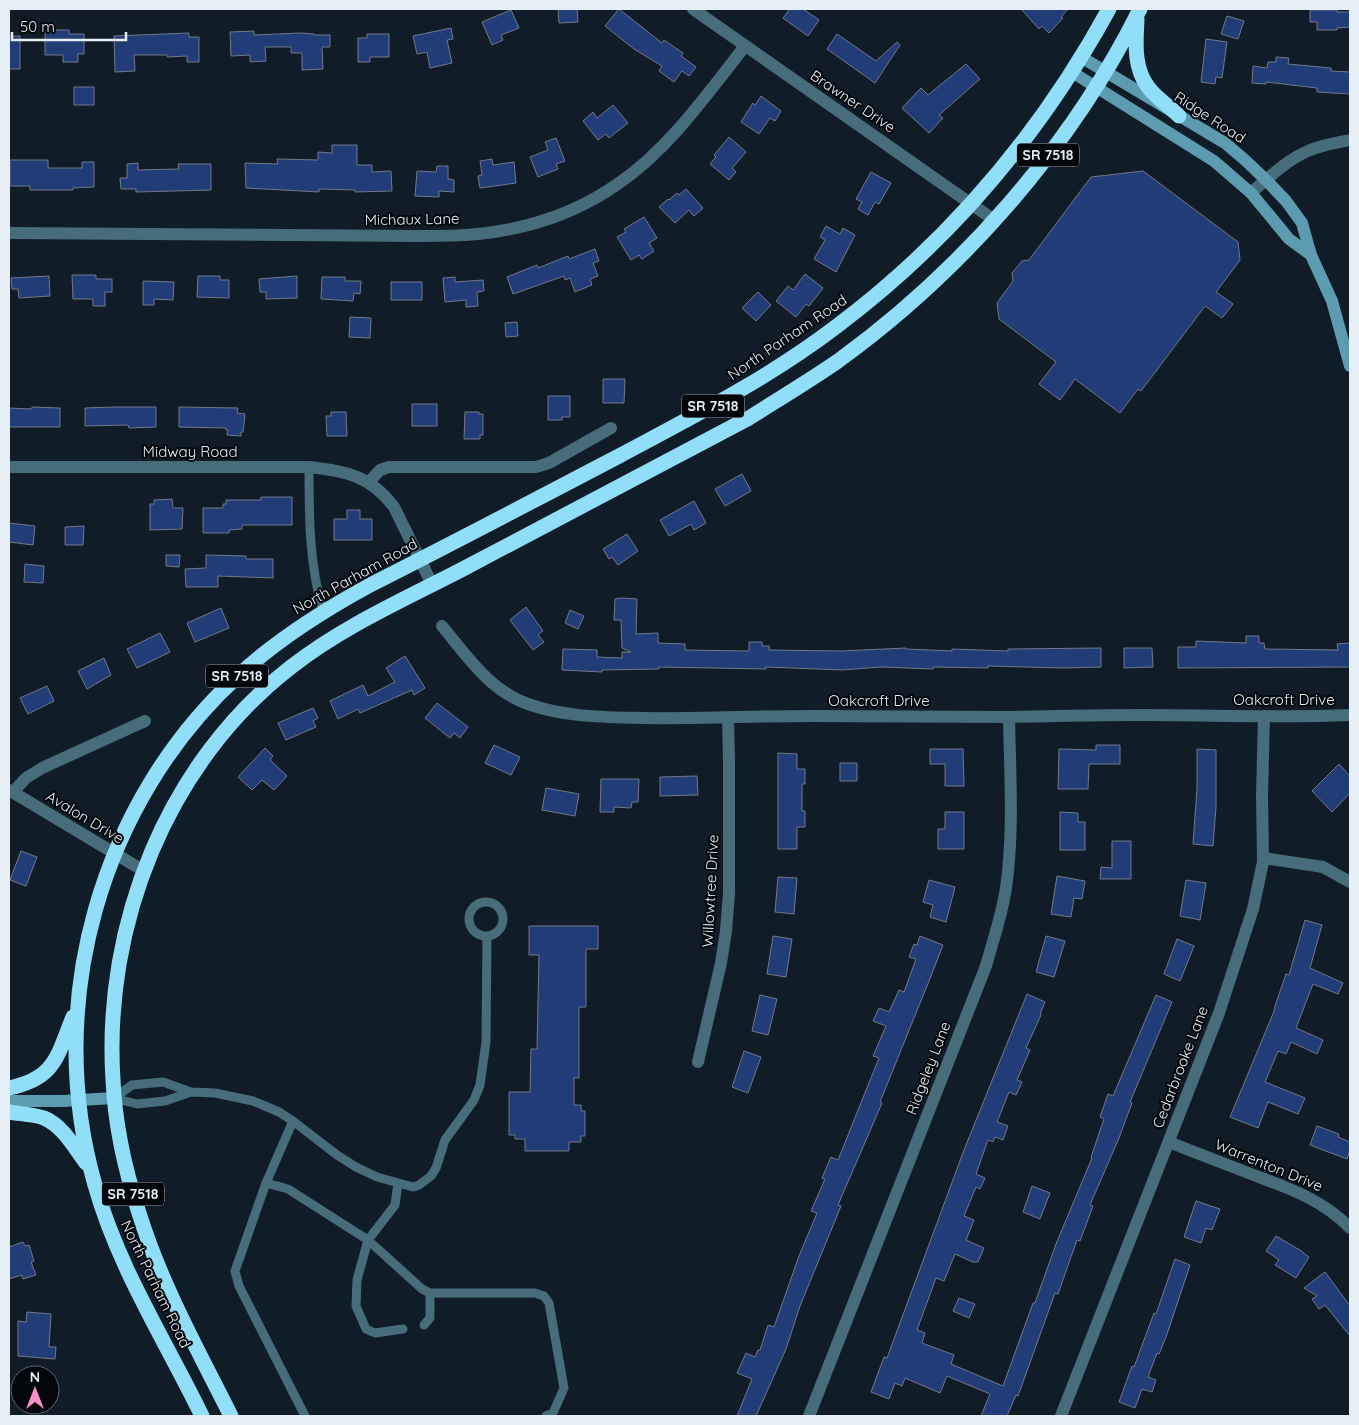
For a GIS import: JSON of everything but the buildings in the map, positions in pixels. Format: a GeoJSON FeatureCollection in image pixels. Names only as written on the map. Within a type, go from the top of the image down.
{"type":"FeatureCollection","features":[{"type":"Feature","properties":{"kind":"highway","name":"North Parham Road"},"geometry":{"type":"LineString","coordinates":[[202,1416],[119,1251],[102,1210],[90,1169],[78,1101],[77,1006],[89,931],[114,854],[140,799],[154,776],[185,732],[203,711],[258,658],[299,627],[323,612],[712,406],[768,374],[836,327],[879,293],[923,253],[972,204],[1019,148],[1072,72],[1109,9]]}},
{"type":"Feature","properties":{"kind":"highway","name":"North Parham Road"},"geometry":{"type":"LineString","coordinates":[[231,1416],[174,1300],[147,1238],[126,1165],[114,1098],[112,1037],[121,953],[144,871],[172,807],[190,779],[219,738],[246,706],[291,666],[348,628],[749,418],[799,387],[852,350],[910,302],[970,246],[994,220],[1047,156],[1104,72],[1139,12]]}},
{"type":"Feature","properties":{"kind":"highway"},"geometry":{"type":"LineString","coordinates":[[1139,12],[1136,49],[1142,77],[1152,91],[1180,116]]}},
{"type":"Feature","properties":{"kind":"highway"},"geometry":{"type":"LineString","coordinates":[[9,1088],[33,1081],[48,1070],[58,1056],[77,1006]]}},
{"type":"Feature","properties":{"kind":"highway"},"geometry":{"type":"LineString","coordinates":[[9,1112],[44,1118],[58,1127],[66,1134],[90,1169]]}},
{"type":"Feature","properties":{"kind":"street","name":"Brawner Drive"},"geometry":{"type":"LineString","coordinates":[[693,9],[994,220]]}},
{"type":"Feature","properties":{"kind":"street","name":"Michaux Lane"},"geometry":{"type":"LineString","coordinates":[[9,233],[425,236],[499,231],[535,223],[593,199],[636,170],[681,125],[746,46]]}},
{"type":"Feature","properties":{"kind":"street","name":"Ridge Road"},"geometry":{"type":"LineString","coordinates":[[1081,57],[1225,143],[1246,160],[1286,201],[1302,223],[1311,256],[1332,302],[1350,366]]}},
{"type":"Feature","properties":{"kind":"street","name":"Ridge Road"},"geometry":{"type":"LineString","coordinates":[[1072,72],[1214,161],[1251,193],[1289,239],[1311,256]]}},
{"type":"Feature","properties":{"kind":"street"},"geometry":{"type":"LineString","coordinates":[[1251,193],[1307,151],[1326,144],[1350,140]]}},
{"type":"Feature","properties":{"kind":"street"},"geometry":{"type":"LineString","coordinates":[[369,482],[380,470],[389,467],[536,467],[549,463],[611,428]]}},
{"type":"Feature","properties":{"kind":"street","name":"Midway Road"},"geometry":{"type":"LineString","coordinates":[[9,467],[309,467],[348,473],[369,482],[386,497],[394,508],[432,584]]}},
{"type":"Feature","properties":{"kind":"street","name":"Oakcroft Drive"},"geometry":{"type":"LineString","coordinates":[[442,626],[490,682],[506,694],[528,704],[556,712],[593,717],[1350,715]]}},
{"type":"Feature","properties":{"kind":"street","name":"Cedarbrooke Lane"},"geometry":{"type":"LineString","coordinates":[[1061,1416],[1219,1014],[1253,909],[1263,858],[1264,716]]}},
{"type":"Feature","properties":{"kind":"street","name":"Ridgeley Lane"},"geometry":{"type":"LineString","coordinates":[[809,1416],[986,966],[1006,888],[1010,841],[1009,717]]}},
{"type":"Feature","properties":{"kind":"street","name":"Willowtree Drive"},"geometry":{"type":"LineString","coordinates":[[698,1062],[721,963],[726,930],[729,874],[730,760],[728,718]]}},
{"type":"Feature","properties":{"kind":"street"},"geometry":{"type":"LineString","coordinates":[[11,791],[26,778],[42,768],[145,721]]}},
{"type":"Feature","properties":{"kind":"street","name":"Avalon Drive"},"geometry":{"type":"LineString","coordinates":[[11,791],[144,871]]}},
{"type":"Feature","properties":{"kind":"street"},"geometry":{"type":"LineString","coordinates":[[1263,858],[1323,868],[1350,882]]}},
{"type":"Feature","properties":{"kind":"street"},"geometry":{"type":"LineString","coordinates":[[9,1101],[78,1101],[114,1098]]}},
{"type":"Feature","properties":{"kind":"street","name":"Warrenton Drive"},"geometry":{"type":"LineString","coordinates":[[1169,1142],[1321,1203],[1350,1228]]}},
{"type":"Feature","properties":{"kind":"lane"},"geometry":{"type":"LineString","coordinates":[[309,467],[310,546],[317,590],[323,612]]}},
{"type":"Feature","properties":{"kind":"lane"},"geometry":{"type":"LineString","coordinates":[[114,1098],[132,1084],[163,1082],[191,1092],[215,1093],[253,1101],[279,1112],[356,1168],[377,1178],[413,1186],[425,1182],[436,1168],[445,1140],[474,1100],[480,1085],[486,1042],[487,936]]}},
{"type":"Feature","properties":{"kind":"lane"},"geometry":{"type":"LineString","coordinates":[[114,1098],[137,1104],[165,1101],[191,1092]]}},
{"type":"Feature","properties":{"kind":"lane"},"geometry":{"type":"LineString","coordinates":[[293,1121],[266,1183],[236,1271],[239,1286],[305,1416]]}},
{"type":"Feature","properties":{"kind":"lane"},"geometry":{"type":"LineString","coordinates":[[266,1183],[288,1189],[368,1240],[422,1289],[430,1292],[535,1293],[544,1296],[549,1303],[564,1388],[552,1413],[546,1416]]}},
{"type":"Feature","properties":{"kind":"lane"},"geometry":{"type":"LineString","coordinates":[[398,1183],[395,1205],[368,1240],[357,1280],[356,1306],[366,1329],[375,1333],[403,1329]]}},
{"type":"Feature","properties":{"kind":"lane"},"geometry":{"type":"LineString","coordinates":[[424,1325],[430,1318],[430,1292]]}}]}
